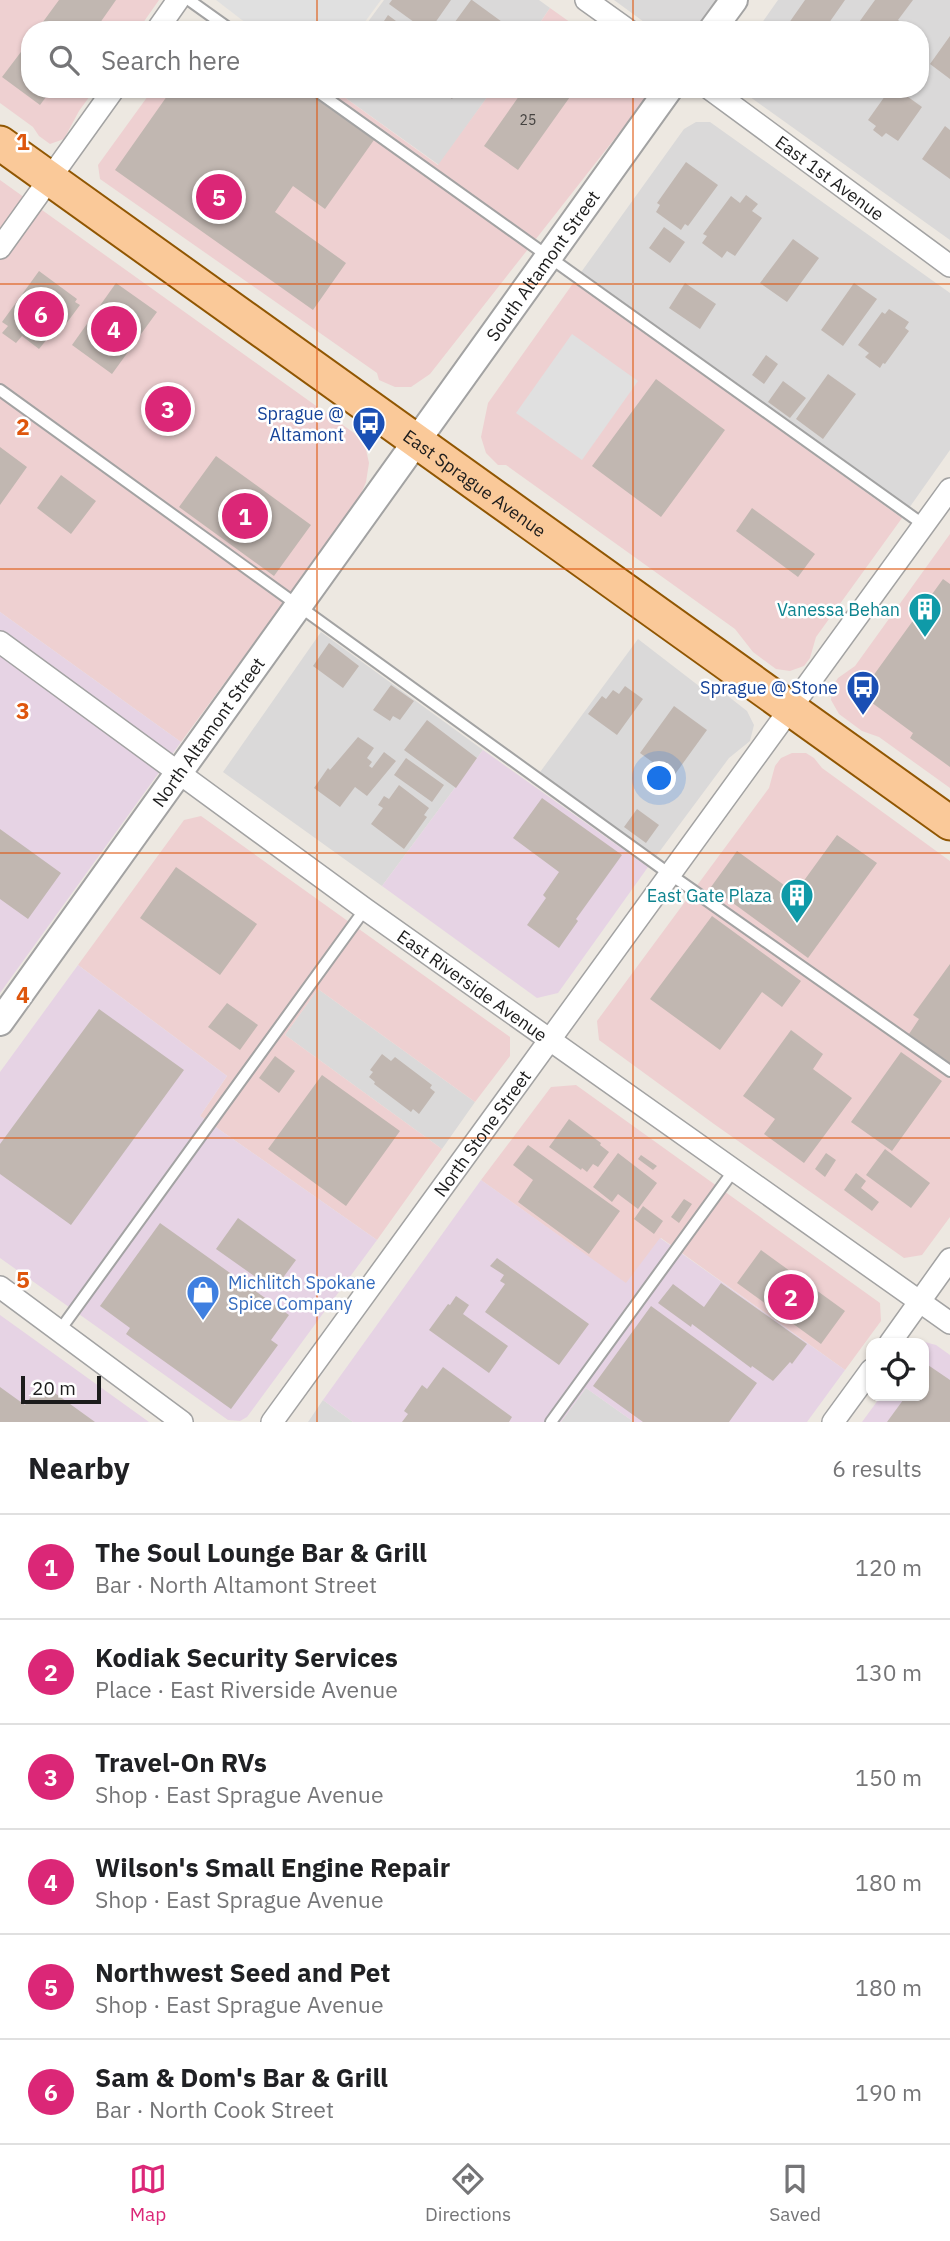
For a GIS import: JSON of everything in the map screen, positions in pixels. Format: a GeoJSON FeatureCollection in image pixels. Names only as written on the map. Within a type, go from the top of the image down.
{"type":"FeatureCollection","features":[{"type":"Feature","properties":{"kind":"main road","name":"East Sprague Avenue"},"geometry":{"type":"LineString","coordinates":[[0,143],[950,823]]}},
{"type":"Feature","properties":{"kind":"street"},"geometry":{"type":"LineString","coordinates":[[163,21],[178,0]]}},
{"type":"Feature","properties":{"kind":"street"},"geometry":{"type":"LineString","coordinates":[[586,0],[615,21]]}},
{"type":"Feature","properties":{"kind":"street"},"geometry":{"type":"LineString","coordinates":[[719,21],[734,0]]}},
{"type":"Feature","properties":{"kind":"street"},"geometry":{"type":"LineString","coordinates":[[0,248],[108,98]]}},
{"type":"Feature","properties":{"kind":"street","name":"South Altamont Street"},"geometry":{"type":"LineString","coordinates":[[416,441],[663,98]]}},
{"type":"Feature","properties":{"kind":"street","name":"East 1st Avenue"},"geometry":{"type":"LineString","coordinates":[[722,98],[950,266]]}},
{"type":"Feature","properties":{"kind":"street","name":"North Altamont Street"},"geometry":{"type":"LineString","coordinates":[[0,1022],[416,441]]}},
{"type":"Feature","properties":{"kind":"street","name":"North Stone Street"},"geometry":{"type":"LineString","coordinates":[[272,1422],[950,489]]}},
{"type":"Feature","properties":{"kind":"street","name":"East Riverside Avenue"},"geometry":{"type":"LineString","coordinates":[[0,642],[365,909],[950,1323]]}},
{"type":"Feature","properties":{"kind":"street"},"geometry":{"type":"LineString","coordinates":[[894,1338],[950,1259]]}},
{"type":"Feature","properties":{"kind":"street"},"geometry":{"type":"LineString","coordinates":[[0,1287],[182,1422]]}},
{"type":"Feature","properties":{"kind":"street"},"geometry":{"type":"LineString","coordinates":[[833,1422],[866,1377]]}},
{"type":"Feature","properties":{"kind":"lane"},"geometry":{"type":"LineString","coordinates":[[189,0],[218,21]]}},
{"type":"Feature","properties":{"kind":"lane"},"geometry":{"type":"LineString","coordinates":[[327,98],[924,525]]}},
{"type":"Feature","properties":{"kind":"lane"},"geometry":{"type":"LineString","coordinates":[[0,390],[671,875],[950,1071]]}},
{"type":"Feature","properties":{"kind":"lane"},"geometry":{"type":"LineString","coordinates":[[60,1330],[365,909]]}},
{"type":"Feature","properties":{"kind":"lane"},"geometry":{"type":"LineString","coordinates":[[551,1422],[734,1170]]}},
{"type":"Feature","properties":{"kind":"shaded area"},"geometry":{"type":"Polygon","coordinates":[[[0,0],[159,0],[144,21],[21,21],[21,98],[88,98],[64,139],[50,144],[39,136],[33,127],[0,103],[0,0]]]}},
{"type":"Feature","properties":{"kind":"shaded area"},"geometry":{"type":"Polygon","coordinates":[[[216,0],[381,0],[366,21],[243,21],[216,0]]]}},
{"type":"Feature","properties":{"kind":"shaded area"},"geometry":{"type":"Polygon","coordinates":[[[384,0],[539,0],[550,8],[541,21],[369,21],[384,0]]]}},
{"type":"Feature","properties":{"kind":"shaded area"},"geometry":{"type":"Polygon","coordinates":[[[614,0],[716,0],[701,21],[643,21],[614,0]]]}},
{"type":"Feature","properties":{"kind":"shaded area"},"geometry":{"type":"Polygon","coordinates":[[[778,0],[950,0],[950,240],[752,98],[929,98],[929,21],[763,21],[778,0]]]}},
{"type":"Feature","properties":{"kind":"shaded area"},"geometry":{"type":"Polygon","coordinates":[[[550,8],[568,21],[541,21],[550,8]]]}},
{"type":"Feature","properties":{"kind":"shaded area"},"geometry":{"type":"Polygon","coordinates":[[[146,98],[345,98],[438,165],[486,98],[645,98],[430,374],[411,387],[395,387],[379,380],[377,373],[100,179],[98,165],[146,98]]]}},
{"type":"Feature","properties":{"kind":"shaded area"},"geometry":{"type":"Polygon","coordinates":[[[346,98],[487,98],[439,165],[346,98]]]}},
{"type":"Feature","properties":{"kind":"shaded area"},"geometry":{"type":"Polygon","coordinates":[[[696,122],[710,122],[950,293],[950,450],[902,518],[574,282],[684,129],[696,122]]]}},
{"type":"Feature","properties":{"kind":"shaded area"},"geometry":{"type":"Polygon","coordinates":[[[0,180],[354,433],[365,445],[369,463],[366,482],[358,501],[181,742],[0,612],[0,180]]]}},
{"type":"Feature","properties":{"kind":"shaded area"},"geometry":{"type":"Polygon","coordinates":[[[574,282],[902,518],[816,637],[810,658],[804,666],[790,671],[776,669],[753,652],[735,629],[506,465],[498,465],[486,453],[481,437],[488,403],[574,282]]]}},
{"type":"Feature","properties":{"kind":"shaded area"},"geometry":{"type":"Polygon","coordinates":[[[572,334],[638,381],[582,460],[516,413],[572,334]]]}},
{"type":"Feature","properties":{"kind":"shaded area"},"geometry":{"type":"Polygon","coordinates":[[[950,534],[950,788],[879,737],[862,731],[839,714],[831,700],[832,687],[838,678],[855,666],[950,534]]]}},
{"type":"Feature","properties":{"kind":"shaded area"},"geometry":{"type":"Polygon","coordinates":[[[0,612],[181,742],[0,993],[0,612]]]}},
{"type":"Feature","properties":{"kind":"shaded area"},"geometry":{"type":"Polygon","coordinates":[[[321,632],[483,750],[382,886],[223,772],[321,632]]]}},
{"type":"Feature","properties":{"kind":"shaded area"},"geometry":{"type":"Polygon","coordinates":[[[638,639],[699,686],[724,693],[747,711],[754,725],[750,741],[729,758],[648,867],[532,783],[638,639]]]}},
{"type":"Feature","properties":{"kind":"shaded area"},"geometry":{"type":"Polygon","coordinates":[[[483,750],[648,867],[558,993],[537,998],[382,886],[483,750]]]}},
{"type":"Feature","properties":{"kind":"shaded area"},"geometry":{"type":"Polygon","coordinates":[[[792,753],[806,753],[814,758],[822,768],[950,861],[950,1217],[922,1255],[904,1258],[599,1040],[597,1021],[769,788],[775,766],[781,758],[792,753]]]}},
{"type":"Feature","properties":{"kind":"shaded area"},"geometry":{"type":"Polygon","coordinates":[[[201,816],[510,1037],[510,1056],[475,1102],[318,989],[285,1035],[442,1149],[377,1240],[200,1116],[227,1076],[78,965],[184,820],[201,816]]]}},
{"type":"Feature","properties":{"kind":"shaded area"},"geometry":{"type":"Polygon","coordinates":[[[78,965],[227,1076],[200,1116],[377,1240],[247,1417],[240,1421],[228,1420],[0,1258],[0,1072],[78,965]]]}},
{"type":"Feature","properties":{"kind":"shaded area"},"geometry":{"type":"Polygon","coordinates":[[[318,989],[475,1102],[442,1149],[285,1035],[318,989]]]}},
{"type":"Feature","properties":{"kind":"shaded area"},"geometry":{"type":"Polygon","coordinates":[[[576,1085],[880,1303],[881,1321],[845,1370],[661,1238],[626,1284],[481,1180],[551,1087],[576,1085]]]}},
{"type":"Feature","properties":{"kind":"shaded area"},"geometry":{"type":"Polygon","coordinates":[[[481,1180],[626,1283],[660,1238],[845,1370],[807,1422],[634,1422],[586,1388],[561,1422],[353,1422],[323,1400],[481,1180]]]}},
{"type":"Feature","properties":{"kind":"shaded area"},"geometry":{"type":"Polygon","coordinates":[[[0,1315],[149,1422],[0,1422],[0,1315]]]}},
{"type":"Feature","properties":{"kind":"shaded area"},"geometry":{"type":"Polygon","coordinates":[[[929,1343],[950,1355],[950,1422],[862,1422],[877,1401],[929,1401],[929,1343]]]}},
{"type":"Feature","properties":{"kind":"shaded area"},"geometry":{"type":"Polygon","coordinates":[[[586,1388],[634,1422],[561,1422],[586,1388]]]}},
{"type":"Feature","properties":{"kind":"shaded area"},"geometry":{"type":"Polygon","coordinates":[[[323,1400],[353,1422],[308,1422],[323,1400]]]}},
{"type":"Feature","properties":{"kind":"building"},"geometry":{"type":"Polygon","coordinates":[[[59,0],[116,0],[101,21],[44,21],[59,0]]]}},
{"type":"Feature","properties":{"kind":"building"},"geometry":{"type":"Polygon","coordinates":[[[392,0],[451,0],[436,21],[413,21],[389,4],[392,0]]]}},
{"type":"Feature","properties":{"kind":"building"},"geometry":{"type":"Polygon","coordinates":[[[472,0],[501,21],[456,21],[472,0]]]}},
{"type":"Feature","properties":{"kind":"building"},"geometry":{"type":"Polygon","coordinates":[[[805,0],[845,0],[830,21],[790,21],[805,0]]]}},
{"type":"Feature","properties":{"kind":"building"},"geometry":{"type":"Polygon","coordinates":[[[875,0],[913,0],[899,21],[860,21],[875,0]]]}},
{"type":"Feature","properties":{"kind":"building"},"geometry":{"type":"Polygon","coordinates":[[[388,15],[396,21],[384,21],[388,15]]]}},
{"type":"Feature","properties":{"kind":"building"},"geometry":{"type":"Polygon","coordinates":[[[950,36],[950,79],[930,64],[950,36]]]}},
{"type":"Feature","properties":{"kind":"building"},"geometry":{"type":"Polygon","coordinates":[[[21,52],[21,91],[2,77],[21,52]]]}},
{"type":"Feature","properties":{"kind":"building"},"geometry":{"type":"Polygon","coordinates":[[[30,98],[45,98],[40,105],[30,98]]]}},
{"type":"Feature","properties":{"kind":"building"},"geometry":{"type":"Polygon","coordinates":[[[166,98],[316,98],[374,140],[325,209],[293,186],[275,212],[346,263],[313,310],[115,170],[166,98]]]}},
{"type":"Feature","properties":{"kind":"building"},"geometry":{"type":"Polygon","coordinates":[[[518,98],[569,98],[518,170],[484,146],[518,98]]]}},
{"type":"Feature","properties":{"kind":"building"},"geometry":{"type":"Polygon","coordinates":[[[884,98],[910,98],[922,107],[898,141],[886,133],[882,137],[873,130],[876,126],[868,120],[884,98]]]}},
{"type":"Feature","properties":{"kind":"building"},"geometry":{"type":"Polygon","coordinates":[[[945,126],[950,130],[950,179],[922,159],[945,126]]]}},
{"type":"Feature","properties":{"kind":"building"},"geometry":{"type":"Polygon","coordinates":[[[686,162],[718,185],[688,226],[685,224],[681,230],[656,212],[660,205],[657,203],[686,162]]]}},
{"type":"Feature","properties":{"kind":"building"},"geometry":{"type":"Polygon","coordinates":[[[746,195],[758,204],[752,211],[762,218],[735,256],[727,251],[722,258],[702,243],[707,236],[703,234],[731,196],[740,203],[746,195]]]}},
{"type":"Feature","properties":{"kind":"building"},"geometry":{"type":"Polygon","coordinates":[[[664,227],[685,242],[670,263],[649,248],[664,227]]]}},
{"type":"Feature","properties":{"kind":"building"},"geometry":{"type":"Polygon","coordinates":[[[793,239],[819,258],[787,302],[760,283],[793,239]]]}},
{"type":"Feature","properties":{"kind":"building"},"geometry":{"type":"Polygon","coordinates":[[[39,271],[77,299],[75,302],[80,305],[57,336],[52,333],[39,349],[22,336],[16,343],[2,333],[8,326],[2,322],[39,271]]]}},
{"type":"Feature","properties":{"kind":"building"},"geometry":{"type":"Polygon","coordinates":[[[116,283],[157,312],[112,374],[72,345],[116,283]]]}},
{"type":"Feature","properties":{"kind":"building"},"geometry":{"type":"Polygon","coordinates":[[[685,283],[716,304],[700,329],[669,308],[685,283]]]}},
{"type":"Feature","properties":{"kind":"building"},"geometry":{"type":"Polygon","coordinates":[[[854,283],[877,299],[843,346],[821,330],[854,283]]]}},
{"type":"Feature","properties":{"kind":"building"},"geometry":{"type":"Polygon","coordinates":[[[889,309],[909,322],[905,328],[909,331],[880,368],[865,357],[869,353],[858,345],[882,312],[885,314],[889,309]]]}},
{"type":"Feature","properties":{"kind":"building"},"geometry":{"type":"Polygon","coordinates":[[[766,355],[778,364],[764,384],[752,375],[766,355]]]}},
{"type":"Feature","properties":{"kind":"building"},"geometry":{"type":"Polygon","coordinates":[[[828,374],[856,394],[823,439],[796,419],[828,374]]]}},
{"type":"Feature","properties":{"kind":"building"},"geometry":{"type":"Polygon","coordinates":[[[656,379],[725,430],[661,517],[592,466],[656,379]]]}},
{"type":"Feature","properties":{"kind":"building"},"geometry":{"type":"Polygon","coordinates":[[[783,381],[806,398],[790,418],[768,402],[783,381]]]}},
{"type":"Feature","properties":{"kind":"building"},"geometry":{"type":"Polygon","coordinates":[[[0,447],[27,467],[0,505],[0,447]]]}},
{"type":"Feature","properties":{"kind":"building"},"geometry":{"type":"Polygon","coordinates":[[[216,456],[311,525],[274,576],[179,507],[216,456]]]}},
{"type":"Feature","properties":{"kind":"building"},"geometry":{"type":"Polygon","coordinates":[[[61,475],[96,501],[71,534],[37,508],[61,475]]]}},
{"type":"Feature","properties":{"kind":"building"},"geometry":{"type":"Polygon","coordinates":[[[752,508],[815,554],[798,577],[736,531],[752,508]]]}},
{"type":"Feature","properties":{"kind":"building","name":"Vanessa Behan"},"geometry":{"type":"Polygon","coordinates":[[[943,579],[950,584],[950,767],[910,738],[913,733],[860,694],[943,579]]]}},
{"type":"Feature","properties":{"kind":"building"},"geometry":{"type":"Polygon","coordinates":[[[329,643],[359,666],[343,688],[313,666],[329,643]]]}},
{"type":"Feature","properties":{"kind":"building"},"geometry":{"type":"Polygon","coordinates":[[[391,685],[414,701],[400,720],[393,716],[390,721],[373,710],[391,685]]]}},
{"type":"Feature","properties":{"kind":"building"},"geometry":{"type":"Polygon","coordinates":[[[625,686],[643,699],[617,735],[588,714],[602,696],[606,699],[613,690],[619,694],[625,686]]]}},
{"type":"Feature","properties":{"kind":"building"},"geometry":{"type":"Polygon","coordinates":[[[674,706],[707,730],[673,777],[640,753],[674,706]]]}},
{"type":"Feature","properties":{"kind":"building"},"geometry":{"type":"Polygon","coordinates":[[[427,720],[477,758],[456,788],[404,750],[427,720]]]}},
{"type":"Feature","properties":{"kind":"building"},"geometry":{"type":"Polygon","coordinates":[[[358,737],[374,748],[367,758],[372,762],[369,766],[372,768],[384,752],[396,761],[367,796],[355,787],[340,807],[314,788],[328,768],[330,770],[358,737]]]}},
{"type":"Feature","properties":{"kind":"building"},"geometry":{"type":"Polygon","coordinates":[[[406,758],[444,785],[432,802],[394,775],[406,758]]]}},
{"type":"Feature","properties":{"kind":"building"},"geometry":{"type":"Polygon","coordinates":[[[399,785],[429,808],[424,815],[427,817],[404,849],[371,824],[383,808],[378,805],[384,796],[389,799],[399,785]]]}},
{"type":"Feature","properties":{"kind":"building"},"geometry":{"type":"Polygon","coordinates":[[[542,798],[622,855],[576,919],[578,921],[559,948],[527,925],[546,898],[543,895],[559,872],[513,838],[542,798]]]}},
{"type":"Feature","properties":{"kind":"building"},"geometry":{"type":"Polygon","coordinates":[[[637,809],[659,825],[646,843],[624,827],[637,809]]]}},
{"type":"Feature","properties":{"kind":"building"},"geometry":{"type":"Polygon","coordinates":[[[0,829],[61,873],[28,919],[0,899],[0,829]]]}},
{"type":"Feature","properties":{"kind":"building","name":"East Gate Plaza"},"geometry":{"type":"Polygon","coordinates":[[[837,835],[877,863],[808,958],[711,887],[737,851],[795,893],[837,835]]]}},
{"type":"Feature","properties":{"kind":"building"},"geometry":{"type":"Polygon","coordinates":[[[176,867],[257,924],[220,975],[140,918],[176,867]]]}},
{"type":"Feature","properties":{"kind":"building"},"geometry":{"type":"Polygon","coordinates":[[[712,916],[801,981],[782,1007],[762,992],[720,1050],[650,999],[712,916]]]}},
{"type":"Feature","properties":{"kind":"building"},"geometry":{"type":"Polygon","coordinates":[[[950,964],[950,1064],[909,1034],[919,1019],[913,1015],[950,964]]]}},
{"type":"Feature","properties":{"kind":"building"},"geometry":{"type":"Polygon","coordinates":[[[227,1003],[258,1025],[240,1050],[208,1027],[227,1003]]]}},
{"type":"Feature","properties":{"kind":"building"},"geometry":{"type":"Polygon","coordinates":[[[99,1009],[184,1070],[71,1225],[0,1174],[0,1144],[99,1009]]]}},
{"type":"Feature","properties":{"kind":"building"},"geometry":{"type":"Polygon","coordinates":[[[791,1030],[823,1054],[813,1069],[852,1098],[804,1163],[764,1134],[775,1119],[743,1096],[791,1030]]]}},
{"type":"Feature","properties":{"kind":"building"},"geometry":{"type":"Polygon","coordinates":[[[901,1052],[942,1081],[892,1151],[851,1122],[901,1052]]]}},
{"type":"Feature","properties":{"kind":"building"},"geometry":{"type":"Polygon","coordinates":[[[382,1054],[391,1061],[395,1057],[432,1085],[430,1088],[435,1092],[419,1114],[413,1109],[411,1112],[374,1084],[369,1077],[373,1072],[370,1070],[382,1054]]]}},
{"type":"Feature","properties":{"kind":"building"},"geometry":{"type":"Polygon","coordinates":[[[275,1056],[295,1071],[279,1093],[259,1078],[275,1056]]]}},
{"type":"Feature","properties":{"kind":"building"},"geometry":{"type":"Polygon","coordinates":[[[322,1075],[400,1131],[346,1206],[268,1149],[322,1075]]]}},
{"type":"Feature","properties":{"kind":"building"},"geometry":{"type":"Polygon","coordinates":[[[569,1119],[609,1152],[598,1167],[593,1164],[587,1172],[582,1168],[581,1170],[549,1147],[569,1119]]]}},
{"type":"Feature","properties":{"kind":"building"},"geometry":{"type":"Polygon","coordinates":[[[528,1145],[620,1211],[589,1254],[518,1202],[533,1180],[513,1165],[528,1145]]]}},
{"type":"Feature","properties":{"kind":"building"},"geometry":{"type":"Polygon","coordinates":[[[885,1149],[930,1183],[911,1208],[866,1175],[885,1149]]]}},
{"type":"Feature","properties":{"kind":"building"},"geometry":{"type":"Polygon","coordinates":[[[618,1153],[657,1183],[638,1209],[618,1194],[612,1202],[593,1187],[618,1153]]]}},
{"type":"Feature","properties":{"kind":"building"},"geometry":{"type":"Polygon","coordinates":[[[826,1153],[836,1160],[825,1177],[815,1169],[826,1153]]]}},
{"type":"Feature","properties":{"kind":"building"},"geometry":{"type":"Polygon","coordinates":[[[641,1155],[657,1166],[653,1170],[638,1159],[641,1155]]]}},
{"type":"Feature","properties":{"kind":"building"},"geometry":{"type":"Polygon","coordinates":[[[856,1173],[866,1181],[861,1188],[879,1202],[872,1211],[844,1190],[856,1173]]]}},
{"type":"Feature","properties":{"kind":"building"},"geometry":{"type":"Polygon","coordinates":[[[684,1199],[692,1204],[679,1223],[671,1217],[684,1199]]]}},
{"type":"Feature","properties":{"kind":"building"},"geometry":{"type":"Polygon","coordinates":[[[643,1206],[663,1221],[654,1234],[634,1219],[643,1206]]]}},
{"type":"Feature","properties":{"kind":"building"},"geometry":{"type":"Polygon","coordinates":[[[238,1218],[296,1260],[274,1290],[216,1249],[238,1218]]]}},
{"type":"Feature","properties":{"kind":"building","name":"Michlitch Spokane Spice Company"},"geometry":{"type":"Polygon","coordinates":[[[160,1223],[289,1315],[271,1340],[278,1345],[231,1409],[126,1334],[130,1328],[100,1306],[160,1223]]]}},
{"type":"Feature","properties":{"kind":"building"},"geometry":{"type":"Polygon","coordinates":[[[761,1250],[845,1311],[821,1344],[737,1283],[761,1250]]]}},
{"type":"Feature","properties":{"kind":"building"},"geometry":{"type":"Polygon","coordinates":[[[497,1258],[589,1324],[559,1365],[485,1312],[505,1284],[500,1281],[504,1275],[490,1266],[497,1258]]]}},
{"type":"Feature","properties":{"kind":"building"},"geometry":{"type":"Polygon","coordinates":[[[721,1283],[807,1344],[792,1364],[790,1362],[773,1381],[658,1303],[673,1284],[704,1307],[721,1283]]]}},
{"type":"Feature","properties":{"kind":"building"},"geometry":{"type":"Polygon","coordinates":[[[456,1296],[469,1305],[463,1314],[508,1346],[489,1373],[429,1330],[456,1296]]]}},
{"type":"Feature","properties":{"kind":"building"},"geometry":{"type":"Polygon","coordinates":[[[651,1306],[757,1383],[729,1422],[643,1422],[593,1386],[651,1306]]]}},
{"type":"Feature","properties":{"kind":"building"},"geometry":{"type":"Polygon","coordinates":[[[929,1366],[950,1380],[950,1422],[887,1422],[902,1401],[929,1401],[929,1366]]]}},
{"type":"Feature","properties":{"kind":"building"},"geometry":{"type":"Polygon","coordinates":[[[443,1367],[512,1417],[509,1422],[402,1422],[408,1414],[404,1411],[422,1385],[427,1389],[443,1367]]]}},
{"type":"Feature","properties":{"kind":"building"},"geometry":{"type":"Polygon","coordinates":[[[41,1383],[95,1422],[0,1422],[0,1387],[25,1405],[41,1383]]]}},
{"type":"Feature","properties":{"kind":"place","name":"Northwest Seed and Pet"},"geometry":{"type":"Point","coordinates":[219,197]}},
{"type":"Feature","properties":{"kind":"place","name":"Sam & Dom's Bar & Grill"},"geometry":{"type":"Point","coordinates":[41,314]}},
{"type":"Feature","properties":{"kind":"place","name":"Wilson's Small Engine Repair"},"geometry":{"type":"Point","coordinates":[114,329]}},
{"type":"Feature","properties":{"kind":"place","name":"Travel-On RVs"},"geometry":{"type":"Point","coordinates":[168,409]}},
{"type":"Feature","properties":{"kind":"place","name":"Sprague @ Altamont"},"geometry":{"type":"Point","coordinates":[369,453]}},
{"type":"Feature","properties":{"kind":"place","name":"The Soul Lounge Bar & Grill"},"geometry":{"type":"Point","coordinates":[245,516]}},
{"type":"Feature","properties":{"kind":"place","name":"Vanessa Behan"},"geometry":{"type":"Point","coordinates":[925,639]}},
{"type":"Feature","properties":{"kind":"place","name":"Sprague @ Stone"},"geometry":{"type":"Point","coordinates":[863,717]}},
{"type":"Feature","properties":{"kind":"place","name":"East Gate Plaza"},"geometry":{"type":"Point","coordinates":[797,925]}},
{"type":"Feature","properties":{"kind":"place","name":"Kodiak Security Services"},"geometry":{"type":"Point","coordinates":[791,1297]}},
{"type":"Feature","properties":{"kind":"place","name":"Michlitch Spokane Spice Company"},"geometry":{"type":"Point","coordinates":[203,1322]}}]}
